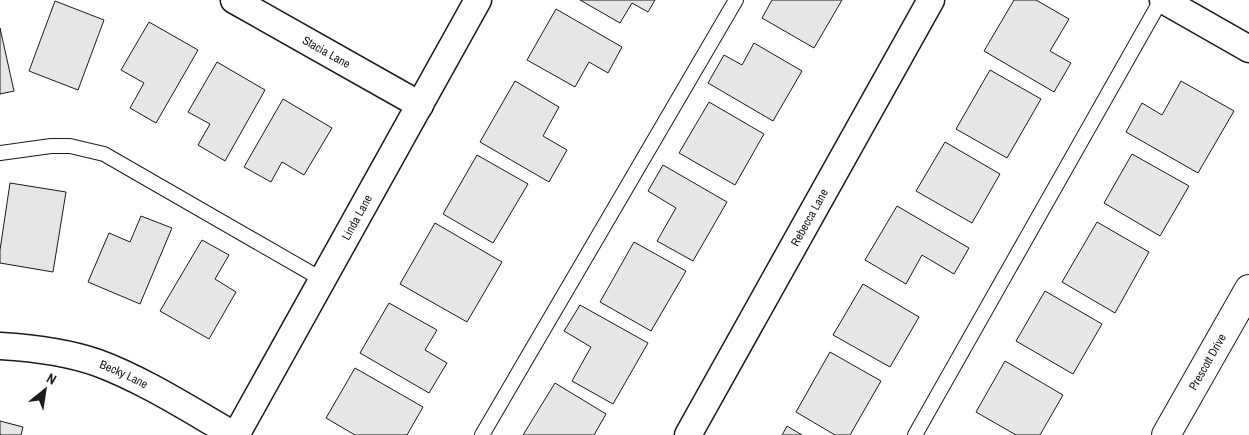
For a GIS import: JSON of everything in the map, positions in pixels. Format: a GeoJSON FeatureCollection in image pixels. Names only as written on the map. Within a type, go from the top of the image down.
{"type":"FeatureCollection","features":[{"type":"Feature","properties":{"kind":"street","name":"Stacia Lane"},"geometry":{"type":"LineString","coordinates":[[234,0],[420,105]]}},
{"type":"Feature","properties":{"kind":"street","name":"Linda Lane"},"geometry":{"type":"LineString","coordinates":[[235,435],[478,0]]}},
{"type":"Feature","properties":{"kind":"street","name":"Rebecca Lane"},"geometry":{"type":"LineString","coordinates":[[688,435],[931,0]]}},
{"type":"Feature","properties":{"kind":"street"},"geometry":{"type":"LineString","coordinates":[[1162,0],[1249,49]]}},
{"type":"Feature","properties":{"kind":"street","name":"Prescott Drive"},"geometry":{"type":"LineString","coordinates":[[1166,435],[1249,289]]}},
{"type":"Feature","properties":{"kind":"street","name":"Becky Lane"},"geometry":{"type":"LineString","coordinates":[[0,346],[58,353],[96,363],[117,371],[235,435]]}},
{"type":"Feature","properties":{"kind":"lane"},"geometry":{"type":"LineString","coordinates":[[482,435],[736,0]]}},
{"type":"Feature","properties":{"kind":"lane"},"geometry":{"type":"LineString","coordinates":[[915,435],[1162,0]]}},
{"type":"Feature","properties":{"kind":"lane"},"geometry":{"type":"LineString","coordinates":[[0,153],[51,146],[70,146],[104,154],[322,280]]}},
{"type":"Feature","properties":{"kind":"building"},"geometry":{"type":"Polygon","coordinates":[[[580,0],[655,0],[648,12],[632,3],[620,23],[580,0]]]}},
{"type":"Feature","properties":{"kind":"building"},"geometry":{"type":"Polygon","coordinates":[[[772,0],[842,0],[814,48],[762,18],[772,0]]]}},
{"type":"Feature","properties":{"kind":"building"},"geometry":{"type":"Polygon","coordinates":[[[1014,0],[1036,0],[1069,19],[1050,51],[1071,63],[1054,92],[984,51],[1014,0]]]}},
{"type":"Feature","properties":{"kind":"building"},"geometry":{"type":"Polygon","coordinates":[[[55,1],[104,20],[78,90],[29,71],[55,1]]]}},
{"type":"Feature","properties":{"kind":"building"},"geometry":{"type":"Polygon","coordinates":[[[556,9],[622,47],[608,73],[589,62],[575,87],[527,60],[556,9]]]}},
{"type":"Feature","properties":{"kind":"building"},"geometry":{"type":"Polygon","coordinates":[[[149,22],[198,50],[156,123],[130,108],[144,83],[121,70],[149,22]]]}},
{"type":"Feature","properties":{"kind":"building"},"geometry":{"type":"Polygon","coordinates":[[[0,28],[14,91],[0,94],[0,28]]]}},
{"type":"Feature","properties":{"kind":"building"},"geometry":{"type":"Polygon","coordinates":[[[754,43],[802,71],[773,121],[708,83],[724,55],[742,65],[754,43]]]}},
{"type":"Feature","properties":{"kind":"building"},"geometry":{"type":"Polygon","coordinates":[[[217,62],[265,90],[225,161],[198,145],[210,124],[188,112],[217,62]]]}},
{"type":"Feature","properties":{"kind":"building"},"geometry":{"type":"Polygon","coordinates":[[[990,70],[1041,99],[1007,158],[956,129],[990,70]]]}},
{"type":"Feature","properties":{"kind":"building"},"geometry":{"type":"Polygon","coordinates":[[[515,81],[559,107],[543,136],[567,150],[549,182],[480,142],[515,81]]]}},
{"type":"Feature","properties":{"kind":"building"},"geometry":{"type":"Polygon","coordinates":[[[1181,81],[1234,111],[1198,173],[1126,132],[1142,103],[1162,115],[1181,81]]]}},
{"type":"Feature","properties":{"kind":"building"},"geometry":{"type":"Polygon","coordinates":[[[283,99],[332,128],[304,175],[282,162],[271,182],[244,167],[283,99]]]}},
{"type":"Feature","properties":{"kind":"building"},"geometry":{"type":"Polygon","coordinates":[[[709,102],[764,134],[735,185],[679,153],[709,102]]]}},
{"type":"Feature","properties":{"kind":"building"},"geometry":{"type":"Polygon","coordinates":[[[945,142],[1000,174],[972,223],[916,191],[945,142]]]}},
{"type":"Feature","properties":{"kind":"building"},"geometry":{"type":"Polygon","coordinates":[[[1132,154],[1189,186],[1160,236],[1104,203],[1132,154]]]}},
{"type":"Feature","properties":{"kind":"building"},"geometry":{"type":"Polygon","coordinates":[[[477,155],[528,184],[493,243],[443,214],[477,155]]]}},
{"type":"Feature","properties":{"kind":"building"},"geometry":{"type":"Polygon","coordinates":[[[663,165],[727,202],[693,261],[657,241],[676,208],[648,191],[663,165]]]}},
{"type":"Feature","properties":{"kind":"building"},"geometry":{"type":"Polygon","coordinates":[[[10,183],[66,192],[53,272],[0,263],[0,250],[10,183]]]}},
{"type":"Feature","properties":{"kind":"building"},"geometry":{"type":"Polygon","coordinates":[[[897,206],[969,248],[954,274],[922,255],[906,284],[865,260],[897,206]]]}},
{"type":"Feature","properties":{"kind":"building"},"geometry":{"type":"Polygon","coordinates":[[[141,216],[172,228],[140,304],[88,282],[109,233],[130,242],[141,216]]]}},
{"type":"Feature","properties":{"kind":"building"},"geometry":{"type":"Polygon","coordinates":[[[1097,222],[1149,252],[1115,313],[1062,282],[1097,222]]]}},
{"type":"Feature","properties":{"kind":"building"},"geometry":{"type":"Polygon","coordinates":[[[435,223],[502,262],[467,322],[400,284],[435,223]]]}},
{"type":"Feature","properties":{"kind":"building"},"geometry":{"type":"Polygon","coordinates":[[[202,240],[229,255],[215,279],[236,292],[209,339],[160,311],[202,240]]]}},
{"type":"Feature","properties":{"kind":"building"},"geometry":{"type":"Polygon","coordinates":[[[634,242],[686,271],[651,331],[600,302],[634,242]]]}},
{"type":"Feature","properties":{"kind":"building"},"geometry":{"type":"Polygon","coordinates":[[[863,284],[919,317],[890,367],[833,335],[863,284]]]}},
{"type":"Feature","properties":{"kind":"building"},"geometry":{"type":"Polygon","coordinates":[[[1045,291],[1102,324],[1073,374],[1016,341],[1045,291]]]}},
{"type":"Feature","properties":{"kind":"building"},"geometry":{"type":"Polygon","coordinates":[[[389,303],[437,330],[425,350],[447,363],[429,393],[360,353],[389,303]]]}},
{"type":"Feature","properties":{"kind":"building"},"geometry":{"type":"Polygon","coordinates":[[[580,305],[648,343],[613,404],[572,381],[591,347],[564,331],[580,305]]]}},
{"type":"Feature","properties":{"kind":"building"},"geometry":{"type":"Polygon","coordinates":[[[830,352],[881,381],[850,435],[835,435],[796,412],[830,352]]]}},
{"type":"Feature","properties":{"kind":"building"},"geometry":{"type":"Polygon","coordinates":[[[1005,361],[1063,395],[1040,435],[1016,435],[976,412],[1005,361]]]}},
{"type":"Feature","properties":{"kind":"building"},"geometry":{"type":"Polygon","coordinates":[[[355,368],[423,407],[407,435],[355,435],[326,418],[355,368]]]}},
{"type":"Feature","properties":{"kind":"building"},"geometry":{"type":"Polygon","coordinates":[[[555,383],[606,414],[594,435],[523,435],[555,383]]]}},
{"type":"Feature","properties":{"kind":"building"},"geometry":{"type":"Polygon","coordinates":[[[0,421],[23,427],[21,435],[0,435],[0,421]]]}},
{"type":"Feature","properties":{"kind":"building"},"geometry":{"type":"Polygon","coordinates":[[[787,426],[802,435],[782,435],[787,426]]]}}]}
